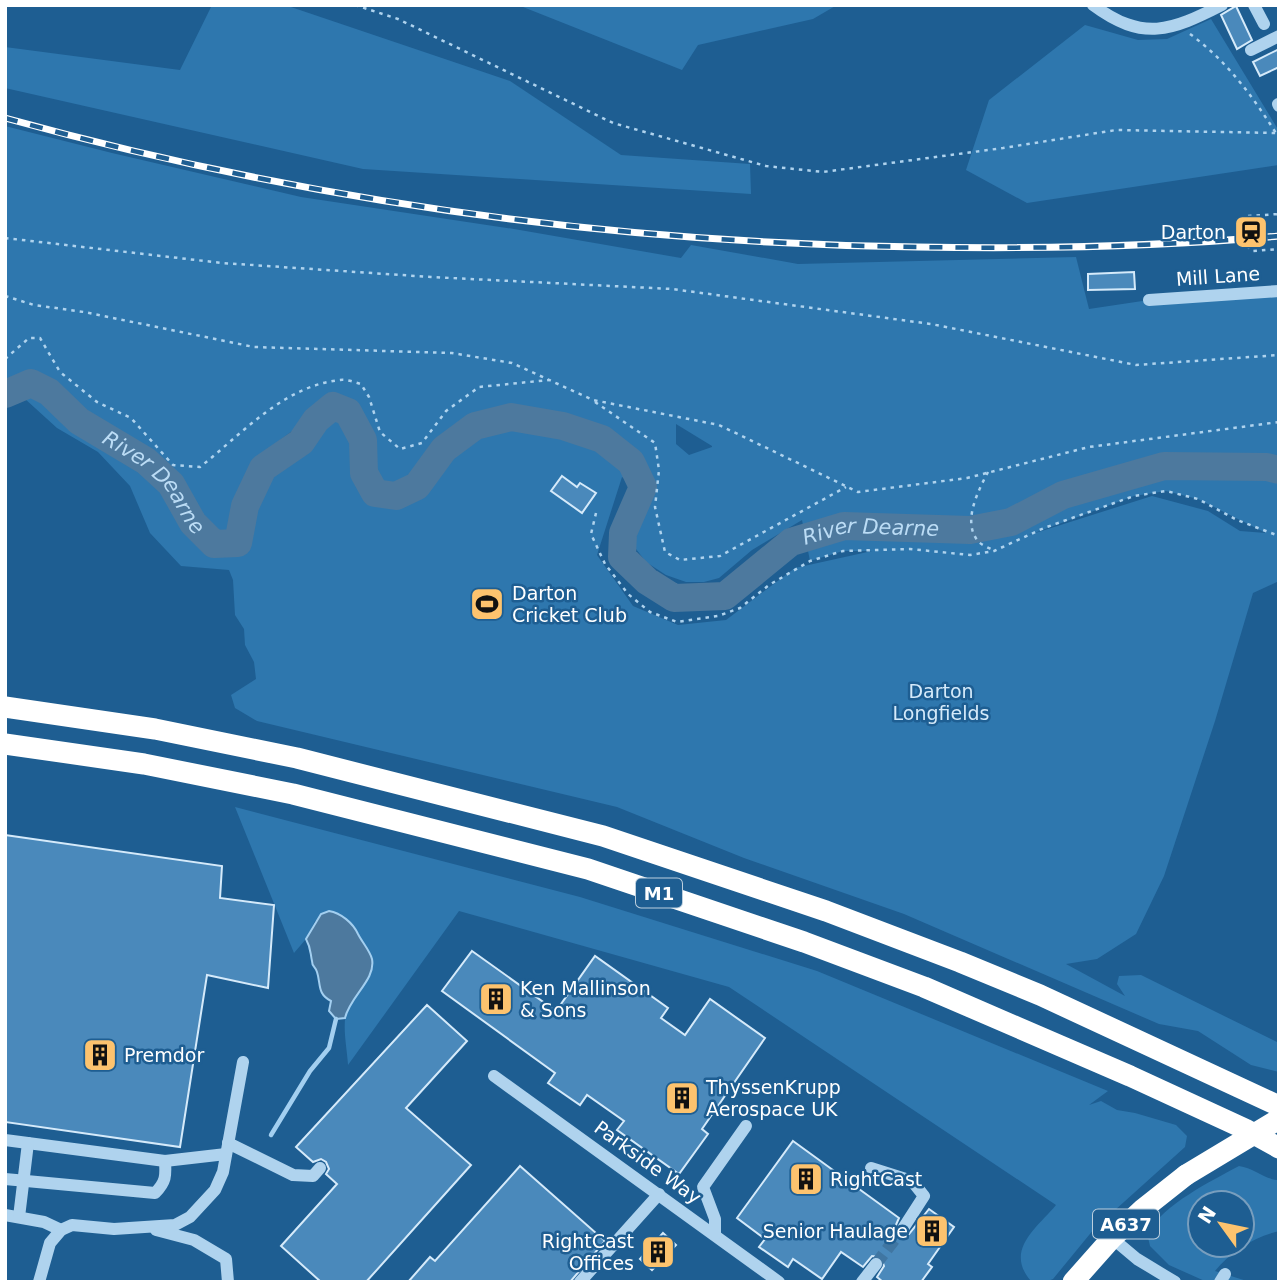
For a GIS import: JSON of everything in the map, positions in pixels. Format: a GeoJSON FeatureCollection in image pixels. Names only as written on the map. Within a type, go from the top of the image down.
{"type":"FeatureCollection","features":[{"type":"Feature","properties":{"kind":"highway","name":"M1"},"geometry":{"type":"LineString","coordinates":[[5,707],[155,729],[297,758],[603,836],[827,911],[960,962],[1040,995],[1279,1107]]}},
{"type":"Feature","properties":{"kind":"highway","name":"M1"},"geometry":{"type":"LineString","coordinates":[[5,744],[144,764],[293,794],[588,869],[804,942],[924,988],[1130,1076],[1245,1129],[1279,1148]]}},
{"type":"Feature","properties":{"kind":"highway","name":"A637"},"geometry":{"type":"LineString","coordinates":[[1073,1282],[1112,1238],[1143,1209],[1186,1175],[1279,1119]]}},
{"type":"Feature","properties":{"kind":"street"},"geometry":{"type":"LineString","coordinates":[[1093,5],[1124,24],[1158,30],[1179,26],[1222,5]]}},
{"type":"Feature","properties":{"kind":"street"},"geometry":{"type":"LineString","coordinates":[[1254,5],[1265,24]]}},
{"type":"Feature","properties":{"kind":"street"},"geometry":{"type":"LineString","coordinates":[[1251,51],[1279,36]]}},
{"type":"Feature","properties":{"kind":"street","name":"Mill Lane"},"geometry":{"type":"LineString","coordinates":[[1156,296],[1279,291]]}},
{"type":"Feature","properties":{"kind":"street"},"geometry":{"type":"LineString","coordinates":[[39,1282],[50,1243],[61,1230],[72,1225],[114,1229],[149,1228],[175,1225],[190,1217],[215,1190],[223,1172],[243,1062]]}},
{"type":"Feature","properties":{"kind":"street","name":"Parkside Way"},"geometry":{"type":"LineString","coordinates":[[494,1076],[779,1282]]}},
{"type":"Feature","properties":{"kind":"street"},"geometry":{"type":"LineString","coordinates":[[715,1234],[715,1219],[703,1187],[746,1126]]}},
{"type":"Feature","properties":{"kind":"street"},"geometry":{"type":"LineString","coordinates":[[5,1140],[165,1161],[227,1149],[293,1175],[313,1175],[320,1168]]}},
{"type":"Feature","properties":{"kind":"street"},"geometry":{"type":"LineString","coordinates":[[28,1143],[23,1181],[12,1216],[44,1222],[61,1230]]}},
{"type":"Feature","properties":{"kind":"street"},"geometry":{"type":"LineString","coordinates":[[5,1179],[155,1193],[166,1177],[165,1161]]}},
{"type":"Feature","properties":{"kind":"street"},"geometry":{"type":"LineString","coordinates":[[871,1168],[912,1181],[924,1196],[904,1227]]}},
{"type":"Feature","properties":{"kind":"street"},"geometry":{"type":"LineString","coordinates":[[580,1282],[659,1194]]}},
{"type":"Feature","properties":{"kind":"street"},"geometry":{"type":"LineString","coordinates":[[149,1228],[194,1240],[226,1259],[228,1282]]}},
{"type":"Feature","properties":{"kind":"street"},"geometry":{"type":"LineString","coordinates":[[1112,1238],[1137,1259],[1175,1282]]}},
{"type":"Feature","properties":{"kind":"street"},"geometry":{"type":"LineString","coordinates":[[862,1282],[876,1264]]}},
{"type":"Feature","properties":{"kind":"path"},"geometry":{"type":"LineString","coordinates":[[355,5],[398,19],[613,123],[766,166],[823,172],[1116,130],[1276,133]]}},
{"type":"Feature","properties":{"kind":"path"},"geometry":{"type":"LineString","coordinates":[[1179,26],[1213,51],[1240,81],[1279,138]]}},
{"type":"Feature","properties":{"kind":"path"},"geometry":{"type":"LineString","coordinates":[[1248,216],[1279,214]]}},
{"type":"Feature","properties":{"kind":"path"},"geometry":{"type":"LineString","coordinates":[[5,238],[222,263],[431,278],[672,289],[931,324],[1136,365],[1279,355]]}},
{"type":"Feature","properties":{"kind":"path"},"geometry":{"type":"LineString","coordinates":[[1247,246],[1252,251],[1279,249]]}},
{"type":"Feature","properties":{"kind":"path"},"geometry":{"type":"LineString","coordinates":[[5,296],[34,305],[84,312],[254,347],[452,353],[512,363],[593,400],[655,443],[659,470],[655,507],[665,552],[680,560],[720,556],[846,487]]}},
{"type":"Feature","properties":{"kind":"path"},"geometry":{"type":"LineString","coordinates":[[5,359],[29,338],[40,338],[60,372],[97,402],[131,418],[173,466],[200,467],[268,410],[314,385],[342,379],[361,384],[369,397],[380,432],[400,449],[422,443],[446,411],[479,387],[550,380]]}},
{"type":"Feature","properties":{"kind":"path"},"geometry":{"type":"LineString","coordinates":[[593,400],[719,425],[858,492],[967,478],[1089,447],[1279,422]]}},
{"type":"Feature","properties":{"kind":"path"},"geometry":{"type":"LineString","coordinates":[[988,472],[976,494],[970,520],[978,541],[993,551]]}},
{"type":"Feature","properties":{"kind":"path"},"geometry":{"type":"LineString","coordinates":[[596,513],[591,534],[613,574],[628,594],[650,612],[677,622],[718,617],[740,608],[769,585],[810,561],[843,551],[910,549],[970,555],[993,551],[1044,528],[1134,496],[1166,491],[1198,499],[1237,520],[1279,536]]}},
{"type":"Feature","properties":{"kind":"green space"},"geometry":{"type":"Polygon","coordinates":[[[212,5],[285,5],[510,81],[621,155],[750,164],[751,194],[363,169],[5,88],[5,47],[180,70],[212,5]]]}},
{"type":"Feature","properties":{"kind":"green space"},"geometry":{"type":"Polygon","coordinates":[[[518,5],[837,5],[813,19],[698,45],[682,70],[518,5]]]}},
{"type":"Feature","properties":{"kind":"green space"},"geometry":{"type":"Polygon","coordinates":[[[1211,19],[1279,131],[1279,165],[1027,203],[966,170],[989,100],[1085,25],[1138,40],[1167,39],[1211,19]]]}},
{"type":"Feature","properties":{"kind":"green space","name":"Darton Longfields"},"geometry":{"type":"Polygon","coordinates":[[[5,126],[301,197],[514,229],[681,258],[691,245],[798,264],[1076,257],[1089,309],[1149,300],[1279,291],[1279,581],[1253,593],[1215,721],[1164,876],[1136,934],[1097,959],[1066,964],[1125,996],[1117,984],[1119,976],[1141,975],[1279,1043],[1279,1072],[1251,1065],[1198,1031],[1159,1024],[904,914],[744,858],[617,807],[257,721],[235,708],[231,695],[256,679],[254,662],[245,645],[244,629],[235,615],[233,580],[229,570],[181,566],[150,533],[130,486],[98,452],[57,428],[24,398],[5,399],[5,126]],[[311,417],[253,460],[228,522],[246,542],[253,504],[276,469],[293,460],[315,427],[326,419],[311,417]],[[676,424],[676,444],[689,455],[712,447],[676,424]],[[622,477],[597,555],[633,606],[678,625],[726,620],[795,568],[872,551],[843,551],[810,561],[802,520],[752,550],[719,578],[704,582],[686,582],[666,575],[646,562],[633,545],[638,525],[651,499],[622,477]],[[1166,491],[1134,496],[1029,535],[1152,496],[1208,511],[1240,531],[1266,533],[1198,499],[1166,491]]]}},
{"type":"Feature","properties":{"kind":"green space"},"geometry":{"type":"Polygon","coordinates":[[[235,807],[580,897],[817,971],[1108,1091],[1089,1105],[1101,1101],[1117,1110],[1176,1125],[1187,1136],[1185,1147],[1094,1229],[1053,1279],[1045,1282],[1031,1281],[1024,1270],[1022,1249],[1026,1240],[1056,1205],[729,987],[459,911],[348,1065],[345,1025],[347,1009],[372,970],[355,929],[339,913],[315,921],[306,939],[294,953],[235,807]]]}},
{"type":"Feature","properties":{"kind":"green space"},"geometry":{"type":"Polygon","coordinates":[[[1239,1166],[1279,1180],[1279,1231],[1256,1240],[1256,1189],[1198,1189],[1239,1166]]]}},
{"type":"Feature","properties":{"kind":"green space"},"geometry":{"type":"Polygon","coordinates":[[[1186,1197],[1186,1259],[1226,1259],[1215,1271],[1250,1282],[1207,1282],[1169,1265],[1150,1246],[1147,1233],[1176,1203],[1186,1197]]]}},
{"type":"Feature","properties":{"kind":"shaded area"},"geometry":{"type":"Polygon","coordinates":[[[329,911],[342,916],[353,926],[372,959],[367,981],[352,1002],[345,1018],[336,1019],[329,1011],[331,1001],[321,992],[306,939],[321,914],[329,911]]]}},
{"type":"Feature","properties":{"kind":"building"},"geometry":{"type":"Polygon","coordinates":[[[1236,6],[1252,40],[1237,49],[1221,15],[1236,6]]]}},
{"type":"Feature","properties":{"kind":"building"},"geometry":{"type":"Polygon","coordinates":[[[1279,49],[1279,67],[1260,76],[1253,62],[1279,49]]]}},
{"type":"Feature","properties":{"kind":"building"},"geometry":{"type":"Polygon","coordinates":[[[1134,272],[1135,289],[1088,290],[1088,274],[1134,272]]]}},
{"type":"Feature","properties":{"kind":"building"},"geometry":{"type":"Polygon","coordinates":[[[562,476],[577,487],[580,483],[596,493],[582,513],[551,491],[562,476]]]}},
{"type":"Feature","properties":{"kind":"building","name":"Premdor"},"geometry":{"type":"Polygon","coordinates":[[[5,835],[222,866],[220,898],[274,905],[268,988],[207,975],[180,1147],[5,1122],[5,835]]]}},
{"type":"Feature","properties":{"kind":"building"},"geometry":{"type":"Polygon","coordinates":[[[472,951],[556,1011],[595,956],[668,1008],[661,1018],[685,1035],[710,999],[765,1038],[702,1129],[708,1134],[679,1174],[617,1130],[624,1121],[587,1095],[580,1105],[548,1083],[555,1073],[442,991],[472,951]]]}},
{"type":"Feature","properties":{"kind":"building"},"geometry":{"type":"Polygon","coordinates":[[[427,1005],[467,1041],[406,1108],[471,1165],[366,1282],[321,1282],[281,1246],[337,1184],[326,1174],[329,1169],[326,1162],[321,1159],[313,1162],[296,1147],[427,1005]]]}},
{"type":"Feature","properties":{"kind":"building","name":"RightCast"},"geometry":{"type":"Polygon","coordinates":[[[793,1141],[899,1218],[895,1227],[900,1235],[909,1234],[929,1209],[954,1227],[928,1264],[932,1267],[921,1282],[883,1282],[877,1277],[884,1266],[881,1257],[872,1256],[863,1267],[841,1252],[822,1279],[793,1259],[788,1267],[759,1247],[765,1239],[737,1218],[793,1141]]]}},
{"type":"Feature","properties":{"kind":"building"},"geometry":{"type":"Polygon","coordinates":[[[520,1166],[605,1241],[570,1282],[408,1282],[430,1257],[435,1261],[520,1166]]]}},
{"type":"Feature","properties":{"kind":"building","name":"RightCast Offices"},"geometry":{"type":"Polygon","coordinates":[[[663,1233],[676,1245],[652,1270],[640,1259],[663,1233]]]}},
{"type":"Feature","properties":{"kind":"waterway","name":"River Dearne"},"geometry":{"type":"LineString","coordinates":[[5,394],[31,383],[49,392],[79,421],[146,461],[171,484],[193,523],[214,544],[238,543],[245,506],[263,468],[301,442],[316,420],[333,406],[348,412],[363,440],[364,473],[375,493],[396,496],[417,486],[444,449],[475,426],[511,417],[563,426],[602,439],[631,462],[643,487],[623,533],[622,557],[647,581],[674,598],[725,596],[791,542],[844,526],[970,530],[1011,522],[1063,495],[1164,466],[1267,467],[1279,470]]}},
{"type":"Feature","properties":{"kind":"waterway"},"geometry":{"type":"LineString","coordinates":[[271,1135],[310,1071],[329,1048],[336,1019]]}},
{"type":"Feature","properties":{"kind":"tunnel"},"geometry":{"type":"LineString","coordinates":[[876,1264],[904,1227]]}},
{"type":"Feature","properties":{"kind":"railway"},"geometry":{"type":"LineString","coordinates":[[5,118],[117,147],[343,194],[457,212],[687,237],[802,244],[1008,248],[1189,243],[1279,236]]}},
{"type":"Feature","properties":{"kind":"place","name":"Darton"},"geometry":{"type":"Point","coordinates":[1251,232]}},
{"type":"Feature","properties":{"kind":"place","name":"Darton Cricket Club"},"geometry":{"type":"Point","coordinates":[487,604]}},
{"type":"Feature","properties":{"kind":"place","name":"Ken Mallinson & Sons"},"geometry":{"type":"Point","coordinates":[496,999]}},
{"type":"Feature","properties":{"kind":"place","name":"Premdor"},"geometry":{"type":"Point","coordinates":[100,1055]}},
{"type":"Feature","properties":{"kind":"place","name":"ThyssenKrupp Aerospace UK"},"geometry":{"type":"Point","coordinates":[682,1098]}},
{"type":"Feature","properties":{"kind":"place","name":"RightCast"},"geometry":{"type":"Point","coordinates":[806,1179]}},
{"type":"Feature","properties":{"kind":"place","name":"Senior Haulage"},"geometry":{"type":"Point","coordinates":[932,1231]}},
{"type":"Feature","properties":{"kind":"place","name":"RightCast Offices"},"geometry":{"type":"Point","coordinates":[658,1252]}}]}
